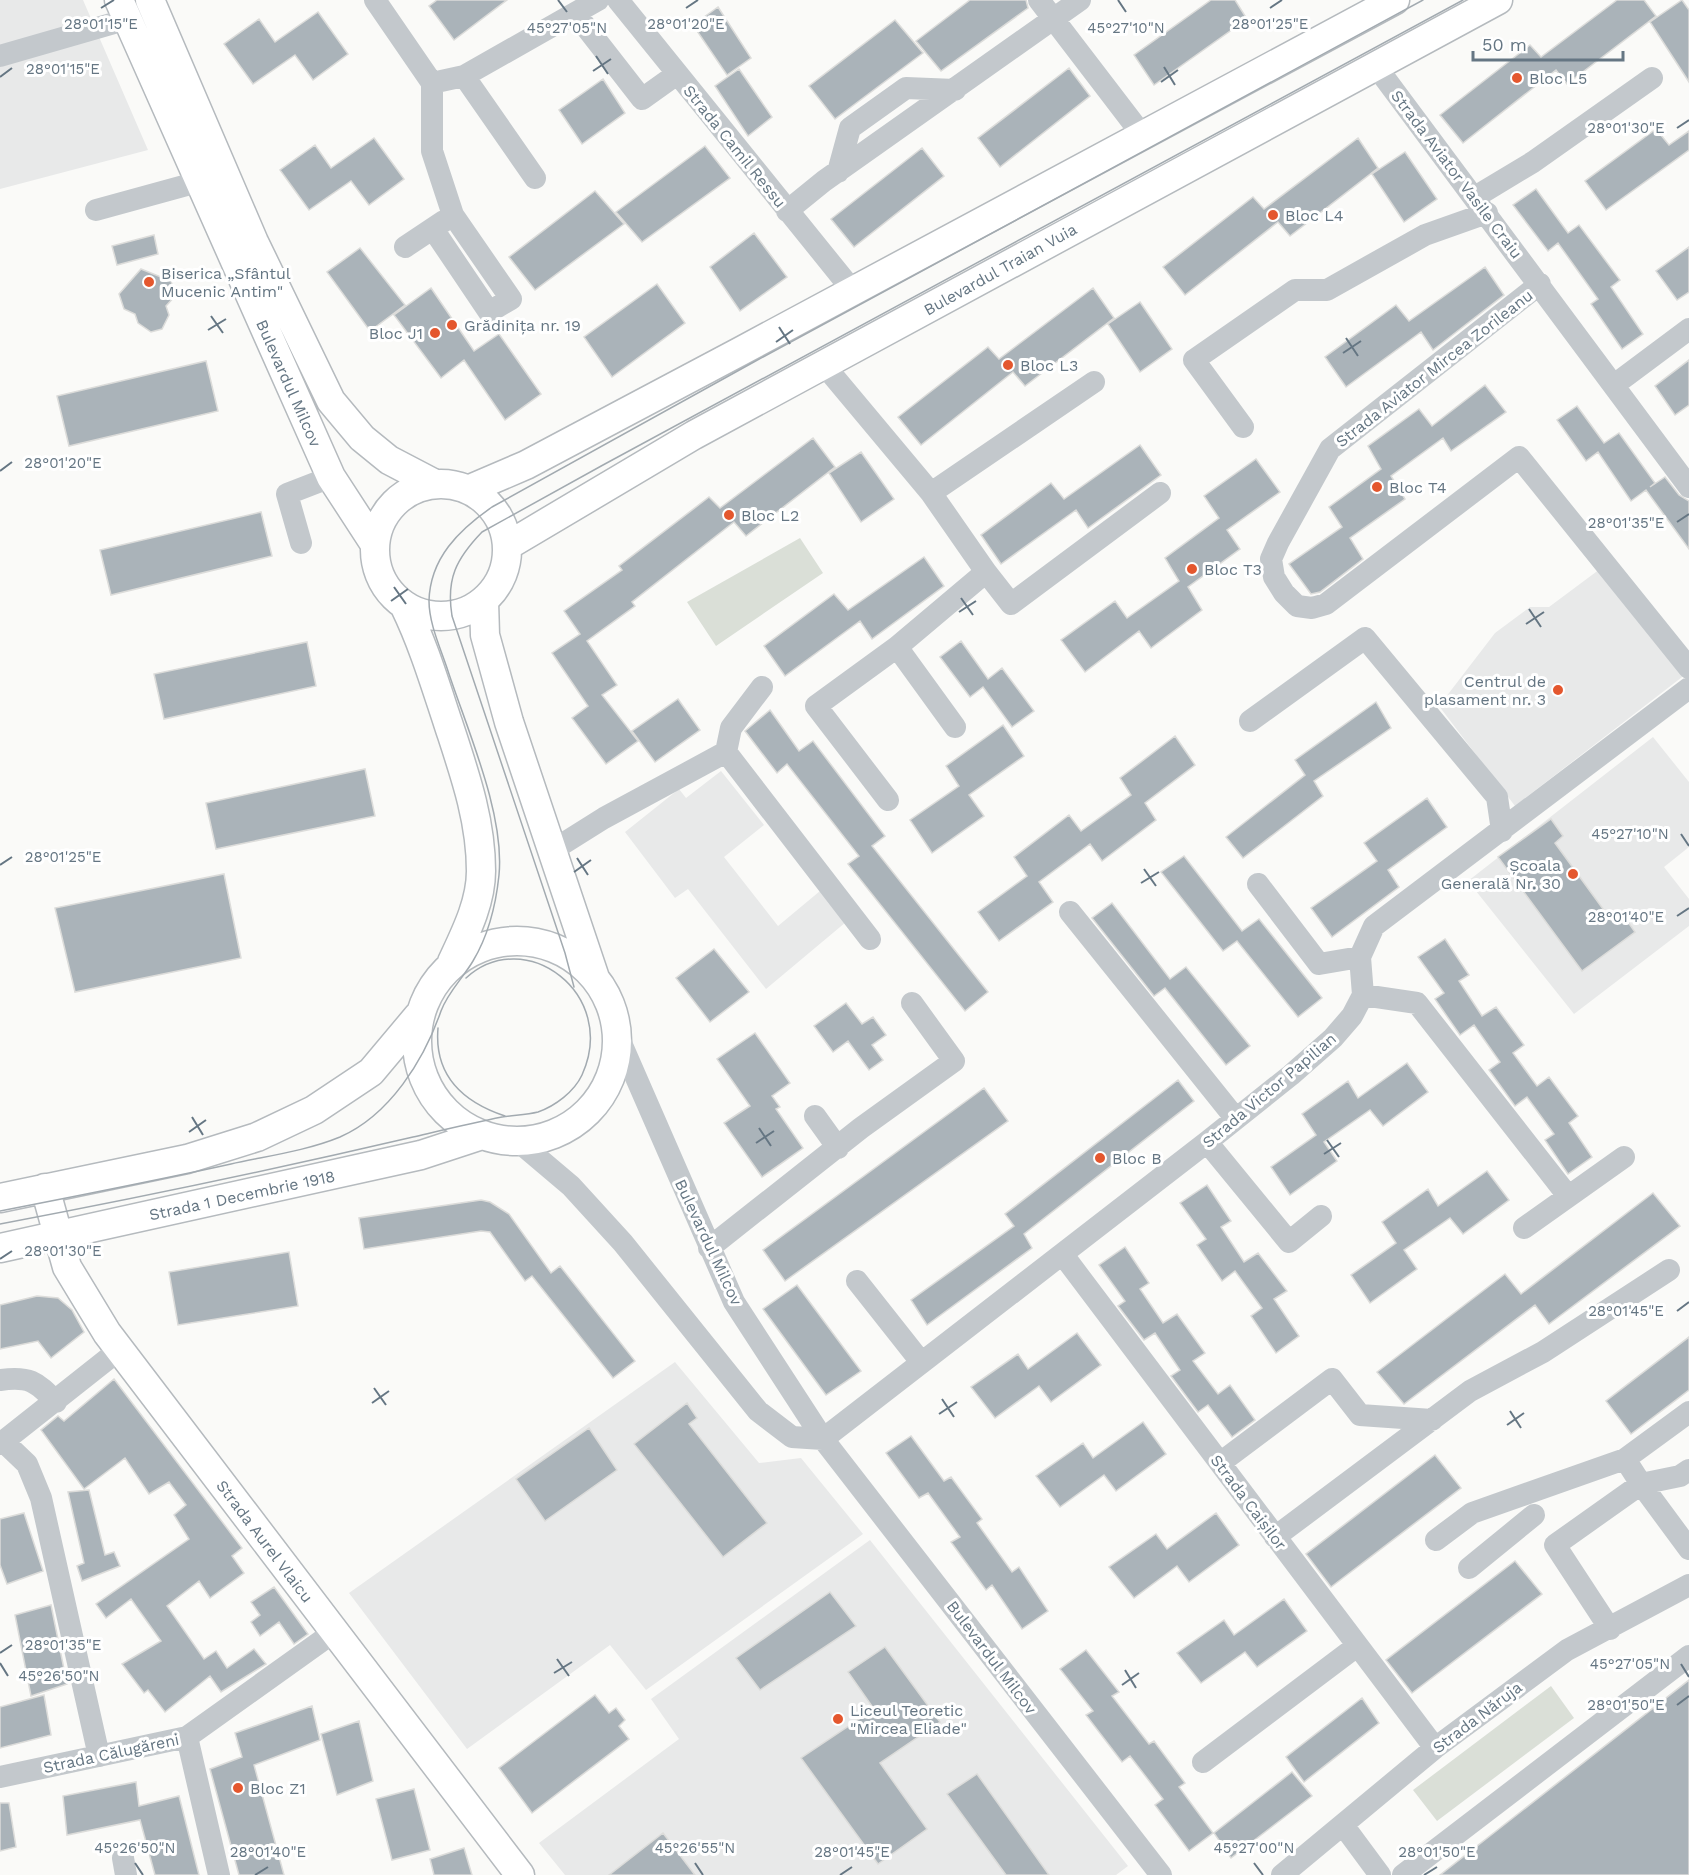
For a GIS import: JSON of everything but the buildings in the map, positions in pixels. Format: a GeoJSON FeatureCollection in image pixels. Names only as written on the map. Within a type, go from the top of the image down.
{"type":"FeatureCollection","features":[{"type":"Feature","properties":{"kind":"main road"},"geometry":{"type":"LineString","coordinates":[[470,489],[526,465],[1395,0]]}},
{"type":"Feature","properties":{"kind":"main road","name":"Bulevardul Traian Vuia"},"geometry":{"type":"LineString","coordinates":[[507,546],[694,435],[1498,0]]}},
{"type":"Feature","properties":{"kind":"main road","name":"Bulevardul Milcov"},"geometry":{"type":"LineString","coordinates":[[152,5],[254,242],[331,401],[354,430],[380,453],[433,483]]}},
{"type":"Feature","properties":{"kind":"main road","name":"Bulevardul Milcov"},"geometry":{"type":"LineString","coordinates":[[123,10],[331,477],[374,543]]}},
{"type":"Feature","properties":{"kind":"main road"},"geometry":{"type":"LineString","coordinates":[[433,483],[457,485],[470,489],[492,507],[502,522],[507,546],[505,567],[497,586],[484,601],[464,613],[452,616],[431,616],[405,607],[391,595],[381,579],[375,561],[374,543],[380,521],[393,503],[412,490],[433,483]]}},
{"type":"Feature","properties":{"kind":"main road"},"geometry":{"type":"LineString","coordinates":[[418,1016],[416,1039],[418,1062],[427,1087],[442,1108],[462,1125],[482,1135],[519,1142],[542,1139],[564,1130],[583,1117],[598,1100],[609,1080],[616,1057],[616,1034],[611,1008],[596,980],[509,722],[485,635],[484,601]]}},
{"type":"Feature","properties":{"kind":"main road"},"geometry":{"type":"LineString","coordinates":[[0,1198],[187,1159],[257,1137],[314,1110],[371,1072],[418,1016],[452,962],[472,920],[481,873],[478,826],[468,785],[420,638],[405,607]]}},
{"type":"Feature","properties":{"kind":"main road"},"geometry":{"type":"LineString","coordinates":[[452,962],[481,946],[502,941],[524,940],[545,944],[565,953],[596,980]]}},
{"type":"Feature","properties":{"kind":"main road","name":"Strada 1 Decembrie 1918"},"geometry":{"type":"LineString","coordinates":[[0,1248],[421,1155],[482,1135]]}},
{"type":"Feature","properties":{"kind":"main road","name":"Strada Aurel Vlaicu"},"geometry":{"type":"LineString","coordinates":[[45,1188],[67,1267],[119,1350],[520,1875]]}},
{"type":"Feature","properties":{"kind":"street"},"geometry":{"type":"LineString","coordinates":[[375,0],[432,83],[432,151],[453,215],[511,298],[489,312],[433,229]]}},
{"type":"Feature","properties":{"kind":"street"},"geometry":{"type":"LineString","coordinates":[[432,83],[464,76],[598,0]]}},
{"type":"Feature","properties":{"kind":"street","name":"Strada Camil Ressu"},"geometry":{"type":"LineString","coordinates":[[618,0],[853,291]]}},
{"type":"Feature","properties":{"kind":"street"},"geometry":{"type":"LineString","coordinates":[[1039,0],[1143,136]]}},
{"type":"Feature","properties":{"kind":"street"},"geometry":{"type":"LineString","coordinates":[[788,212],[838,172],[1080,0]]}},
{"type":"Feature","properties":{"kind":"street","name":"Bulevardul Milcov"},"geometry":{"type":"LineString","coordinates":[[123,10],[152,5]]}},
{"type":"Feature","properties":{"kind":"street"},"geometry":{"type":"LineString","coordinates":[[0,56],[123,10]]}},
{"type":"Feature","properties":{"kind":"street"},"geometry":{"type":"LineString","coordinates":[[574,13],[642,99],[677,74]]}},
{"type":"Feature","properties":{"kind":"street","name":"Strada Aviator Vasile Craiu"},"geometry":{"type":"LineString","coordinates":[[1375,65],[1689,487]]}},
{"type":"Feature","properties":{"kind":"street"},"geometry":{"type":"LineString","coordinates":[[464,76],[535,178]]}},
{"type":"Feature","properties":{"kind":"street"},"geometry":{"type":"LineString","coordinates":[[1243,427],[1194,360],[1295,290],[1327,291],[1481,205],[1533,162],[1652,78]]}},
{"type":"Feature","properties":{"kind":"street"},"geometry":{"type":"LineString","coordinates":[[96,210],[198,182]]}},
{"type":"Feature","properties":{"kind":"street"},"geometry":{"type":"LineString","coordinates":[[405,247],[453,215]]}},
{"type":"Feature","properties":{"kind":"street","name":"Strada Aviator Mircea Zorileanu"},"geometry":{"type":"LineString","coordinates":[[1540,284],[1330,449],[1278,543],[1271,559],[1274,577],[1284,593],[1297,606],[1312,608],[1326,604],[1519,457],[1689,668]]}},
{"type":"Feature","properties":{"kind":"street"},"geometry":{"type":"LineString","coordinates":[[1614,386],[1689,329]]}},
{"type":"Feature","properties":{"kind":"street"},"geometry":{"type":"LineString","coordinates":[[824,365],[931,493],[1011,604],[1160,493]]}},
{"type":"Feature","properties":{"kind":"street"},"geometry":{"type":"LineString","coordinates":[[931,493],[1094,382]]}},
{"type":"Feature","properties":{"kind":"street"},"geometry":{"type":"LineString","coordinates":[[301,543],[287,494],[331,477]]}},
{"type":"Feature","properties":{"kind":"street"},"geometry":{"type":"LineString","coordinates":[[888,800],[816,706],[897,647],[986,572]]}},
{"type":"Feature","properties":{"kind":"street"},"geometry":{"type":"LineString","coordinates":[[1250,721],[1365,638],[1497,797],[1502,831]]}},
{"type":"Feature","properties":{"kind":"street"},"geometry":{"type":"LineString","coordinates":[[897,647],[955,727]]}},
{"type":"Feature","properties":{"kind":"street"},"geometry":{"type":"LineString","coordinates":[[762,687],[731,728],[726,752],[870,939]]}},
{"type":"Feature","properties":{"kind":"street"},"geometry":{"type":"LineString","coordinates":[[1568,1196],[1417,1004],[1364,995],[1360,957],[1374,926],[1689,688]]}},
{"type":"Feature","properties":{"kind":"street"},"geometry":{"type":"LineString","coordinates":[[553,850],[604,818],[726,752]]}},
{"type":"Feature","properties":{"kind":"street"},"geometry":{"type":"LineString","coordinates":[[1258,884],[1319,964],[1360,957]]}},
{"type":"Feature","properties":{"kind":"street"},"geometry":{"type":"LineString","coordinates":[[1070,912],[1236,1119]]}},
{"type":"Feature","properties":{"kind":"street","name":"Strada Victor Papilian"},"geometry":{"type":"LineString","coordinates":[[823,1439],[1236,1119],[1333,1038],[1353,1016],[1364,995]]}},
{"type":"Feature","properties":{"kind":"street"},"geometry":{"type":"LineString","coordinates":[[709,1248],[954,1061],[912,1003]]}},
{"type":"Feature","properties":{"kind":"street","name":"Bulevardul Milcov"},"geometry":{"type":"LineString","coordinates":[[616,1034],[734,1302],[823,1439],[1161,1875]]}},
{"type":"Feature","properties":{"kind":"street"},"geometry":{"type":"LineString","coordinates":[[815,1116],[838,1148]]}},
{"type":"Feature","properties":{"kind":"street"},"geometry":{"type":"LineString","coordinates":[[519,1142],[571,1186],[623,1243],[758,1411],[792,1437],[823,1439]]}},
{"type":"Feature","properties":{"kind":"street"},"geometry":{"type":"LineString","coordinates":[[1207,1142],[1288,1242],[1321,1216]]}},
{"type":"Feature","properties":{"kind":"street"},"geometry":{"type":"LineString","coordinates":[[1524,1228],[1624,1157]]}},
{"type":"Feature","properties":{"kind":"street","name":"Strada Caișilor"},"geometry":{"type":"LineString","coordinates":[[1063,1255],[1435,1749]]}},
{"type":"Feature","properties":{"kind":"street"},"geometry":{"type":"LineString","coordinates":[[1275,1537],[1470,1390],[1543,1352],[1669,1270]]}},
{"type":"Feature","properties":{"kind":"street"},"geometry":{"type":"LineString","coordinates":[[857,1281],[921,1362]]}},
{"type":"Feature","properties":{"kind":"street"},"geometry":{"type":"LineString","coordinates":[[99,1756],[41,1498],[27,1464],[2,1443],[119,1350]]}},
{"type":"Feature","properties":{"kind":"street"},"geometry":{"type":"LineString","coordinates":[[0,1380],[26,1378],[42,1387],[56,1402]]}},
{"type":"Feature","properties":{"kind":"street"},"geometry":{"type":"LineString","coordinates":[[1220,1463],[1332,1379],[1360,1415],[1432,1420]]}},
{"type":"Feature","properties":{"kind":"street"},"geometry":{"type":"LineString","coordinates":[[1436,1540],[1472,1513],[1518,1494],[1625,1459],[1689,1412]]}},
{"type":"Feature","properties":{"kind":"street"},"geometry":{"type":"LineString","coordinates":[[1625,1459],[1689,1549]]}},
{"type":"Feature","properties":{"kind":"street"},"geometry":{"type":"LineString","coordinates":[[1555,1545],[1641,1484],[1680,1476],[1689,1470]]}},
{"type":"Feature","properties":{"kind":"street"},"geometry":{"type":"LineString","coordinates":[[1518,1494],[1555,1545],[1610,1629]]}},
{"type":"Feature","properties":{"kind":"street"},"geometry":{"type":"LineString","coordinates":[[1469,1569],[1534,1515]]}},
{"type":"Feature","properties":{"kind":"street","name":"Strada Năruja"},"geometry":{"type":"LineString","coordinates":[[1282,1875],[1435,1749],[1567,1650],[1689,1586]]}},
{"type":"Feature","properties":{"kind":"street","name":"Strada Călugăreni"},"geometry":{"type":"LineString","coordinates":[[0,1777],[187,1737],[334,1632]]}},
{"type":"Feature","properties":{"kind":"street"},"geometry":{"type":"LineString","coordinates":[[1203,1762],[1357,1646]]}},
{"type":"Feature","properties":{"kind":"street"},"geometry":{"type":"LineString","coordinates":[[1403,1875],[1689,1656]]}},
{"type":"Feature","properties":{"kind":"street"},"geometry":{"type":"LineString","coordinates":[[187,1737],[219,1875]]}},
{"type":"Feature","properties":{"kind":"street"},"geometry":{"type":"LineString","coordinates":[[1343,1825],[1380,1875]]}},
{"type":"Feature","properties":{"kind":"shaded area"},"geometry":{"type":"Polygon","coordinates":[[[0,0],[83,0],[148,150],[0,189],[0,0]]]}},
{"type":"Feature","properties":{"kind":"shaded area"},"geometry":{"type":"Polygon","coordinates":[[[800,538],[823,573],[716,646],[687,602],[800,538]]]}},
{"type":"Feature","properties":{"kind":"shaded area","name":"Centrul de plasament nr. 3"},"geometry":{"type":"Polygon","coordinates":[[[1600,569],[1686,674],[1515,806],[1439,706],[1495,633],[1530,607],[1549,607],[1600,569]]]}},
{"type":"Feature","properties":{"kind":"shaded area","name":"Școala Generală Nr. 30"},"geometry":{"type":"Polygon","coordinates":[[[1653,737],[1689,782],[1689,847],[1664,867],[1689,899],[1689,926],[1574,1014],[1468,881],[1653,737]]]}},
{"type":"Feature","properties":{"kind":"shaded area"},"geometry":{"type":"Polygon","coordinates":[[[721,771],[764,825],[724,857],[778,926],[820,891],[846,922],[766,989],[688,889],[675,898],[625,832],[679,789],[686,798],[721,771]]]}},
{"type":"Feature","properties":{"kind":"shaded area"},"geometry":{"type":"Polygon","coordinates":[[[675,1362],[759,1463],[801,1458],[863,1534],[646,1690],[610,1645],[467,1749],[349,1593],[675,1362]]]}},
{"type":"Feature","properties":{"kind":"shaded area","name":"Liceul Teoretic \"Mircea Eliade\""},"geometry":{"type":"Polygon","coordinates":[[[870,1540],[1128,1866],[1116,1875],[565,1875],[539,1843],[679,1739],[651,1699],[870,1540]]]}},
{"type":"Feature","properties":{"kind":"shaded area"},"geometry":{"type":"Polygon","coordinates":[[[1551,1686],[1574,1718],[1437,1821],[1413,1790],[1551,1686]]]}},
{"type":"Feature","properties":{"kind":"tram line"},"geometry":{"type":"LineString","coordinates":[[0,1211],[286,1153],[327,1142],[358,1127],[374,1115],[403,1084],[415,1067],[444,1004],[483,941],[496,897],[499,875],[496,825],[490,798],[435,635],[429,609],[431,586],[441,558],[448,546],[468,525],[492,507],[752,363],[1423,0]]}},
{"type":"Feature","properties":{"kind":"tram line"},"geometry":{"type":"LineString","coordinates":[[574,987],[565,953],[452,616],[450,591],[455,570],[466,551],[482,532],[1463,0]]}},
{"type":"Feature","properties":{"kind":"tram line"},"geometry":{"type":"LineString","coordinates":[[0,1224],[207,1183],[491,1119],[538,1112],[563,1098],[579,1081],[590,1045],[588,1018],[577,994],[560,976],[538,964],[514,959],[489,963],[466,978]]}},
{"type":"Feature","properties":{"kind":"tram line"},"geometry":{"type":"LineString","coordinates":[[438,1028],[441,1060],[454,1084],[476,1103],[505,1116]]}},
{"type":"Feature","properties":{"kind":"place","name":"Bloc L5"},"geometry":{"type":"Point","coordinates":[1517,78]}},
{"type":"Feature","properties":{"kind":"place","name":"Bloc L4"},"geometry":{"type":"Point","coordinates":[1273,215]}},
{"type":"Feature","properties":{"kind":"place","name":"Biserica „Sfântul Mucenic Antim\""},"geometry":{"type":"Point","coordinates":[149,282]}},
{"type":"Feature","properties":{"kind":"place","name":"Grădinița nr. 19"},"geometry":{"type":"Point","coordinates":[452,325]}},
{"type":"Feature","properties":{"kind":"place","name":"Bloc J1"},"geometry":{"type":"Point","coordinates":[435,333]}},
{"type":"Feature","properties":{"kind":"place","name":"Bloc L3"},"geometry":{"type":"Point","coordinates":[1008,365]}},
{"type":"Feature","properties":{"kind":"place","name":"Bloc T4"},"geometry":{"type":"Point","coordinates":[1377,487]}},
{"type":"Feature","properties":{"kind":"place","name":"Bloc L2"},"geometry":{"type":"Point","coordinates":[729,515]}},
{"type":"Feature","properties":{"kind":"place","name":"Bloc T3"},"geometry":{"type":"Point","coordinates":[1192,569]}},
{"type":"Feature","properties":{"kind":"place","name":"Centrul de plasament nr. 3"},"geometry":{"type":"Point","coordinates":[1558,690]}},
{"type":"Feature","properties":{"kind":"place","name":"Școala Generală Nr. 30"},"geometry":{"type":"Point","coordinates":[1573,874]}},
{"type":"Feature","properties":{"kind":"place","name":"Bloc B"},"geometry":{"type":"Point","coordinates":[1100,1158]}},
{"type":"Feature","properties":{"kind":"place","name":"Liceul Teoretic \"Mircea Eliade\""},"geometry":{"type":"Point","coordinates":[838,1719]}},
{"type":"Feature","properties":{"kind":"place","name":"Bloc Z1"},"geometry":{"type":"Point","coordinates":[238,1788]}}]}
